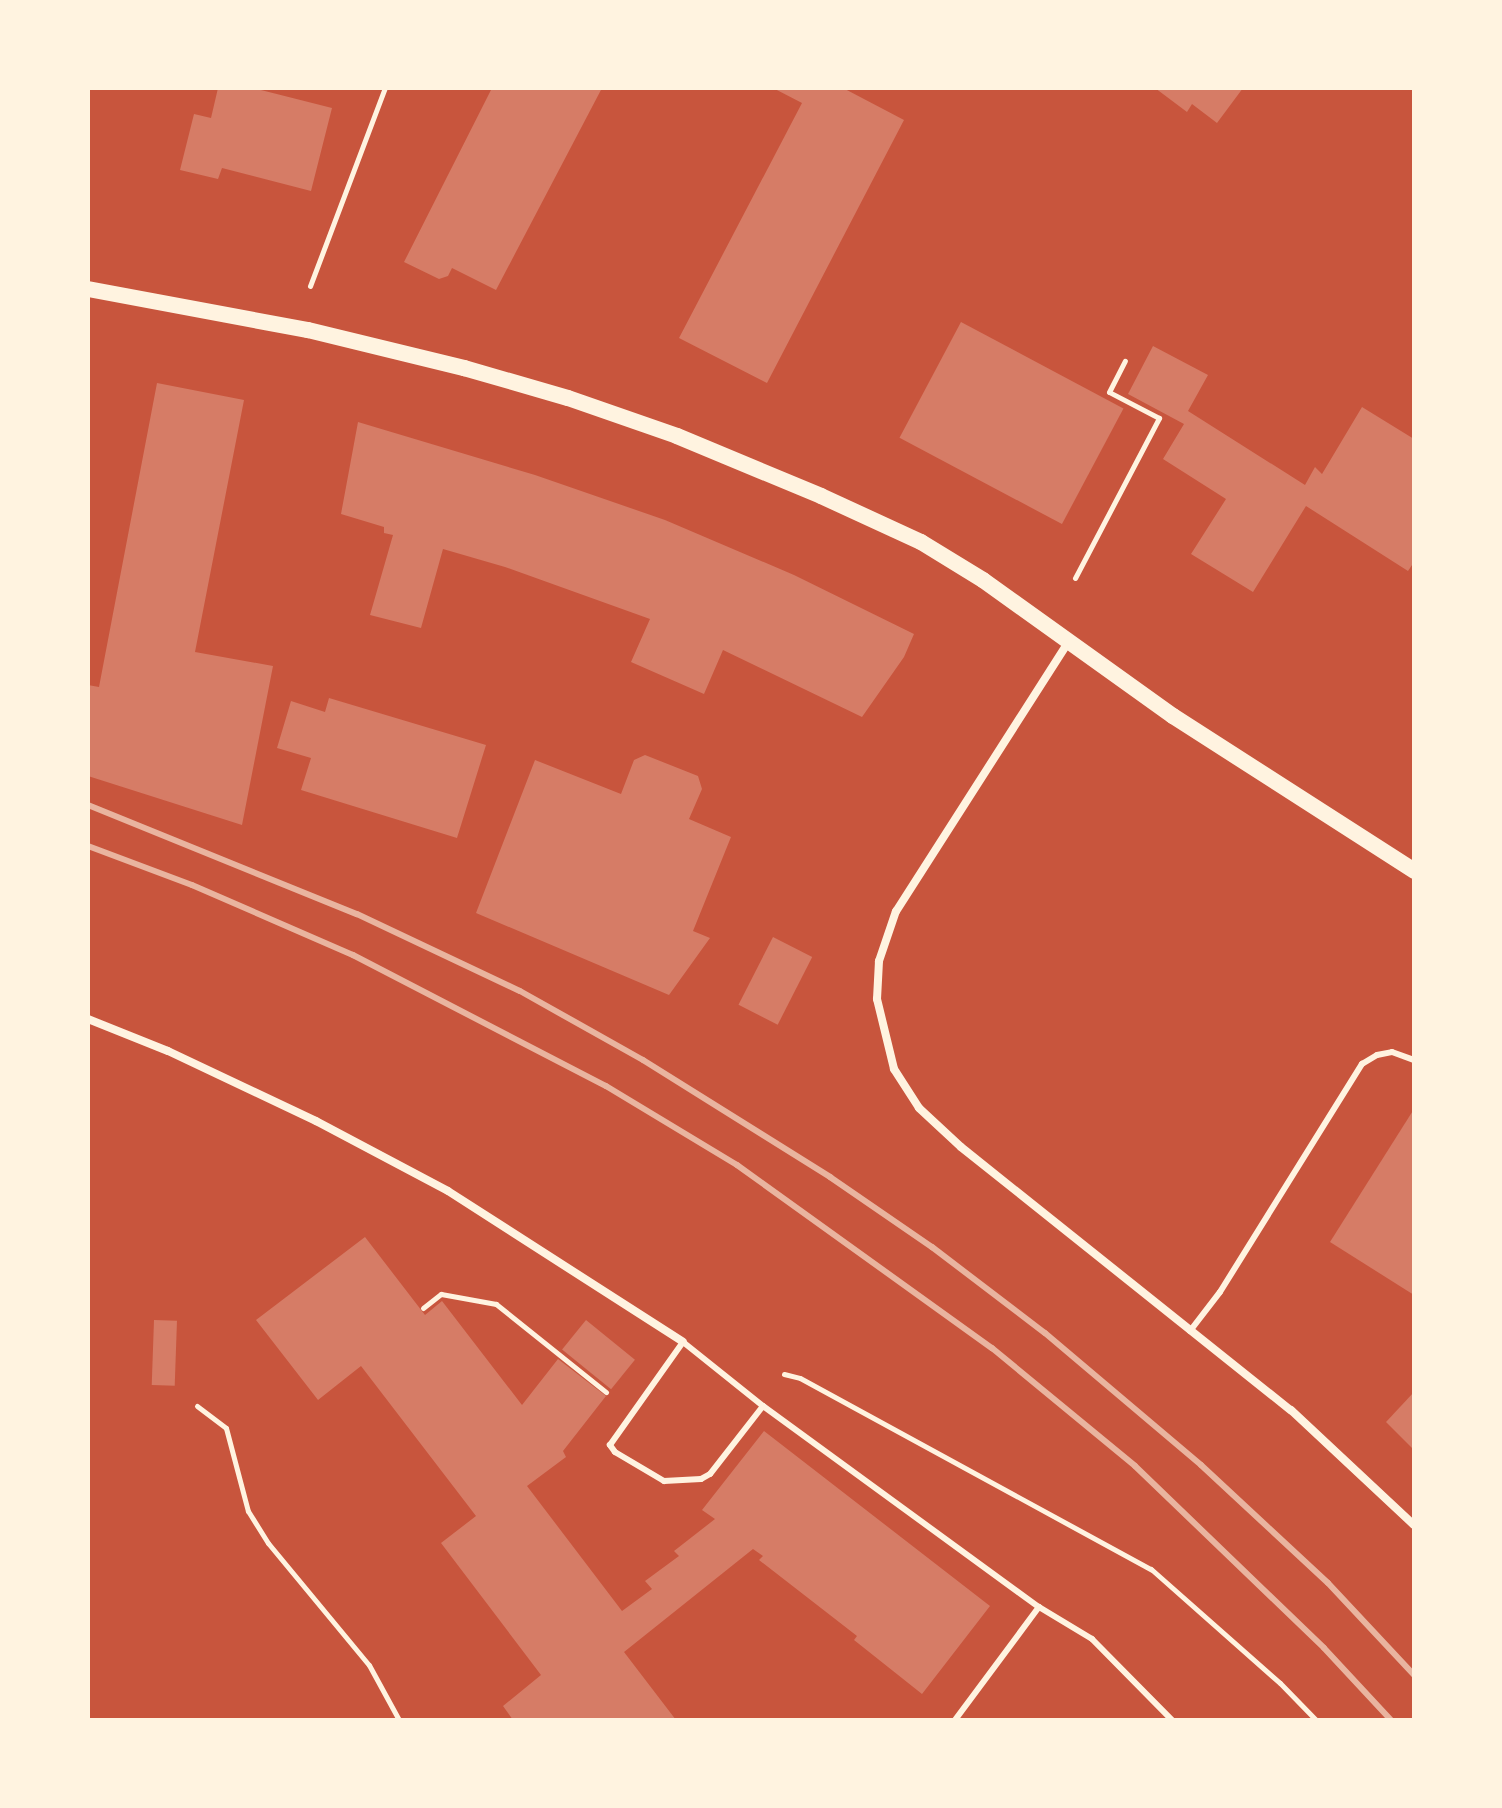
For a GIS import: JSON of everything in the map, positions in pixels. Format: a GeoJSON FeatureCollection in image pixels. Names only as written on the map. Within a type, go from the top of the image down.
{"type":"FeatureCollection","features":[{"type":"Feature","properties":{"kind":"main road"},"geometry":{"type":"LineString","coordinates":[[88,289],[395,350],[568,398],[677,436],[921,542],[1069,641],[1173,716],[1414,871]]}},
{"type":"Feature","properties":{"kind":"street"},"geometry":{"type":"LineString","coordinates":[[1069,641],[896,911],[879,961],[877,999],[894,1069],[919,1108],[961,1147],[1291,1410],[1414,1525]]}},
{"type":"Feature","properties":{"kind":"street"},"geometry":{"type":"LineString","coordinates":[[88,1019],[168,1051],[316,1121],[448,1191],[683,1342]]}},
{"type":"Feature","properties":{"kind":"lane"},"geometry":{"type":"LineString","coordinates":[[1190,1331],[1220,1292],[1362,1064],[1377,1055],[1392,1052],[1414,1060]]}},
{"type":"Feature","properties":{"kind":"lane"},"geometry":{"type":"LineString","coordinates":[[763,1406],[710,1474],[701,1479],[664,1481],[615,1452],[610,1445],[683,1342],[763,1406],[1039,1607],[1092,1639],[1172,1720]]}},
{"type":"Feature","properties":{"kind":"lane"},"geometry":{"type":"LineString","coordinates":[[955,1720],[1039,1607]]}},
{"type":"Feature","properties":{"kind":"path"},"geometry":{"type":"LineString","coordinates":[[310,286],[385,88]]}},
{"type":"Feature","properties":{"kind":"path"},"geometry":{"type":"LineString","coordinates":[[1075,578],[1159,418],[1109,392],[1125,361]]}},
{"type":"Feature","properties":{"kind":"path"},"geometry":{"type":"LineString","coordinates":[[423,1308],[441,1294],[496,1304],[593,1382]]}},
{"type":"Feature","properties":{"kind":"path"},"geometry":{"type":"LineString","coordinates":[[771,1369],[800,1378],[1151,1569],[1280,1683],[1316,1720]]}},
{"type":"Feature","properties":{"kind":"path"},"geometry":{"type":"LineString","coordinates":[[197,1406],[226,1428],[248,1511],[268,1543],[369,1665],[399,1720]]}},
{"type":"Feature","properties":{"kind":"building"},"geometry":{"type":"Polygon","coordinates":[[[218,88],[253,88],[332,108],[311,191],[222,168],[218,179],[180,170],[194,114],[211,118],[218,88]]]}},
{"type":"Feature","properties":{"kind":"building"},"geometry":{"type":"Polygon","coordinates":[[[492,88],[602,88],[496,290],[452,268],[448,276],[439,279],[404,262],[492,88]]]}},
{"type":"Feature","properties":{"kind":"building"},"geometry":{"type":"Polygon","coordinates":[[[773,88],[843,88],[904,120],[767,383],[679,338],[802,103],[773,88]]]}},
{"type":"Feature","properties":{"kind":"building"},"geometry":{"type":"Polygon","coordinates":[[[1155,88],[1243,88],[1217,123],[1192,104],[1187,112],[1155,88]]]}},
{"type":"Feature","properties":{"kind":"building"},"geometry":{"type":"Polygon","coordinates":[[[961,322],[1123,408],[1062,524],[899,438],[961,322]]]}},
{"type":"Feature","properties":{"kind":"building"},"geometry":{"type":"Polygon","coordinates":[[[1153,346],[1208,375],[1188,411],[1305,485],[1315,467],[1322,474],[1362,407],[1414,439],[1414,562],[1408,571],[1306,506],[1253,592],[1191,554],[1226,499],[1163,459],[1184,424],[1128,394],[1153,346]]]}},
{"type":"Feature","properties":{"kind":"building"},"geometry":{"type":"Polygon","coordinates":[[[157,383],[244,400],[195,652],[273,666],[242,825],[88,776],[88,685],[99,687],[157,383]]]}},
{"type":"Feature","properties":{"kind":"building"},"geometry":{"type":"Polygon","coordinates":[[[358,422],[535,475],[665,520],[794,575],[914,634],[904,657],[862,717],[723,650],[704,694],[631,662],[650,619],[505,567],[443,549],[421,628],[370,615],[393,535],[384,533],[384,527],[341,514],[358,422]]]}},
{"type":"Feature","properties":{"kind":"building"},"geometry":{"type":"Polygon","coordinates":[[[329,698],[486,745],[457,838],[301,790],[311,758],[277,748],[291,701],[325,712],[329,698]]]}},
{"type":"Feature","properties":{"kind":"building"},"geometry":{"type":"Polygon","coordinates":[[[645,755],[698,776],[702,789],[689,819],[731,837],[693,931],[710,938],[669,995],[476,913],[535,760],[621,794],[634,760],[645,755]]]}},
{"type":"Feature","properties":{"kind":"building"},"geometry":{"type":"Polygon","coordinates":[[[773,937],[812,957],[778,1025],[738,1005],[773,937]]]}},
{"type":"Feature","properties":{"kind":"building"},"geometry":{"type":"Polygon","coordinates":[[[1414,1109],[1414,1295],[1330,1242],[1414,1109]]]}},
{"type":"Feature","properties":{"kind":"building"},"geometry":{"type":"Polygon","coordinates":[[[365,1237],[425,1315],[442,1301],[522,1405],[558,1359],[606,1396],[563,1451],[566,1457],[527,1486],[622,1611],[652,1589],[645,1581],[679,1556],[674,1551],[715,1519],[702,1510],[764,1431],[990,1606],[922,1694],[854,1640],[857,1636],[759,1560],[763,1556],[753,1549],[624,1652],[676,1720],[513,1720],[503,1706],[541,1675],[441,1543],[476,1516],[361,1366],[318,1400],[256,1320],[365,1237]]]}},
{"type":"Feature","properties":{"kind":"building"},"geometry":{"type":"Polygon","coordinates":[[[154,1320],[177,1321],[175,1386],[152,1385],[154,1320]]]}},
{"type":"Feature","properties":{"kind":"building"},"geometry":{"type":"Polygon","coordinates":[[[586,1320],[635,1360],[611,1389],[562,1350],[586,1320]]]}},
{"type":"Feature","properties":{"kind":"building"},"geometry":{"type":"Polygon","coordinates":[[[1414,1392],[1414,1450],[1386,1422],[1414,1392]]]}},
{"type":"Feature","properties":{"kind":"railway"},"geometry":{"type":"LineString","coordinates":[[88,805],[357,914],[520,991],[643,1060],[830,1177],[932,1247],[1045,1333],[1201,1465],[1328,1583],[1414,1675]]}},
{"type":"Feature","properties":{"kind":"railway"},"geometry":{"type":"LineString","coordinates":[[88,846],[192,885],[353,955],[606,1086],[737,1165],[992,1348],[1135,1466],[1324,1648],[1391,1720]]}}]}
